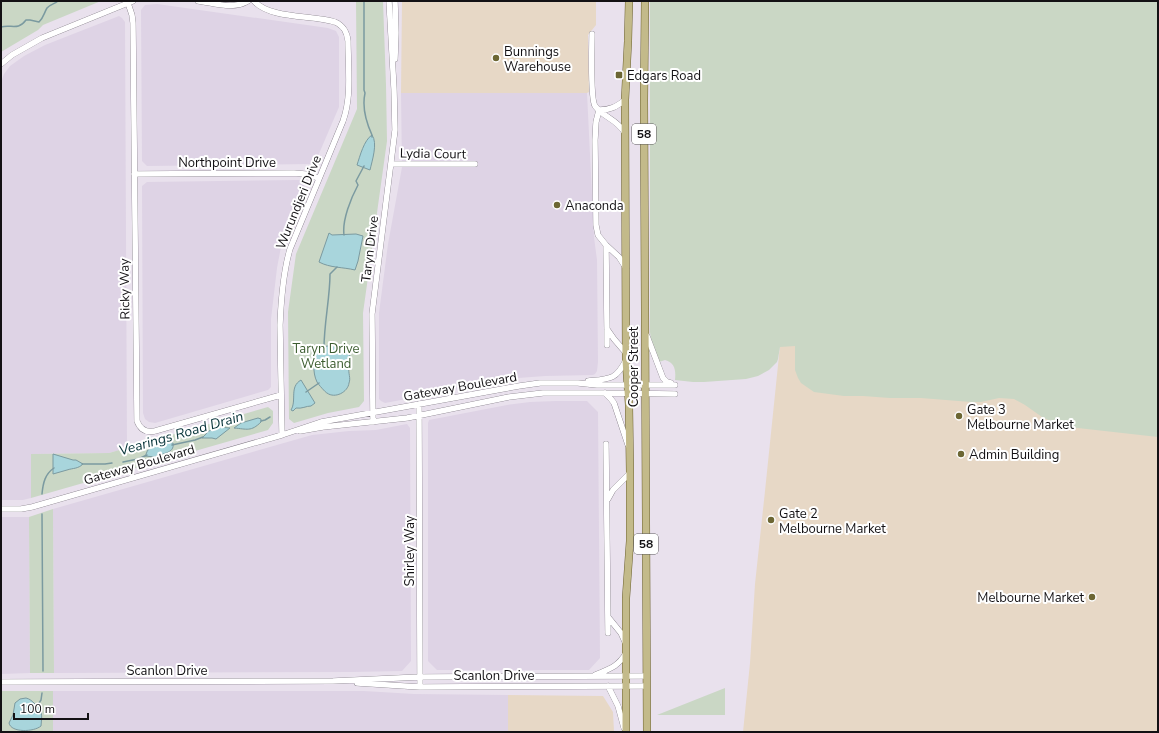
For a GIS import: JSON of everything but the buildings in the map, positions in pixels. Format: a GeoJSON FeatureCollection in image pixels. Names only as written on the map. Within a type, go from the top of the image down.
{"type":"FeatureCollection","features":[{"type":"Feature","properties":{"kind":"main road"},"geometry":{"type":"LineString","coordinates":[[624,1],[628,15]]}},
{"type":"Feature","properties":{"kind":"main road","name":"Cooper Street"},"geometry":{"type":"LineString","coordinates":[[626,732],[626,598],[630,541],[630,451],[629,393],[627,384],[626,356],[625,100],[629,1]]}},
{"type":"Feature","properties":{"kind":"main road","name":"Cooper Street"},"geometry":{"type":"LineString","coordinates":[[645,1],[644,100],[647,732]]}},
{"type":"Feature","properties":{"kind":"street"},"geometry":{"type":"LineString","coordinates":[[198,1],[231,6],[248,1]]}},
{"type":"Feature","properties":{"kind":"street","name":"Wurundjeri Drive"},"geometry":{"type":"LineString","coordinates":[[254,1],[262,8],[272,12],[330,20],[340,24],[347,33],[348,41],[349,95],[347,110],[287,259],[281,308],[282,435]]}},
{"type":"Feature","properties":{"kind":"street","name":"Taryn Drive"},"geometry":{"type":"LineString","coordinates":[[373,422],[372,314],[395,130],[389,1]]}},
{"type":"Feature","properties":{"kind":"street","name":"Taryn Drive"},"geometry":{"type":"LineString","coordinates":[[394,89],[396,33],[395,1]]}},
{"type":"Feature","properties":{"kind":"street"},"geometry":{"type":"LineString","coordinates":[[1,64],[42,38],[130,2]]}},
{"type":"Feature","properties":{"kind":"street","name":"Ricky Way"},"geometry":{"type":"LineString","coordinates":[[130,2],[133,23],[136,416],[138,424],[144,430],[151,432],[281,395]]}},
{"type":"Feature","properties":{"kind":"street"},"geometry":{"type":"LineString","coordinates":[[592,34],[592,98],[595,106],[605,116],[617,122],[625,133]]}},
{"type":"Feature","properties":{"kind":"street"},"geometry":{"type":"LineString","coordinates":[[599,110],[614,108],[625,100]]}},
{"type":"Feature","properties":{"kind":"street","name":"Cooper Street"},"geometry":{"type":"LineString","coordinates":[[599,110],[596,122],[595,140],[596,225],[598,235],[619,257],[626,269]]}},
{"type":"Feature","properties":{"kind":"street","name":"Lydia Court"},"geometry":{"type":"LineString","coordinates":[[391,164],[475,164]]}},
{"type":"Feature","properties":{"kind":"street","name":"Northpoint Drive"},"geometry":{"type":"LineString","coordinates":[[134,174],[294,173],[319,178]]}},
{"type":"Feature","properties":{"kind":"street","name":"Cooper Street"},"geometry":{"type":"LineString","coordinates":[[606,245],[607,346]]}},
{"type":"Feature","properties":{"kind":"street","name":"Gateway Boulevard"},"geometry":{"type":"LineString","coordinates":[[1,509],[21,509],[32,507],[282,435],[321,422],[372,412],[540,383],[578,382],[597,384],[675,385],[667,382],[663,378],[649,343],[645,327]]}},
{"type":"Feature","properties":{"kind":"street","name":"Cooper Street"},"geometry":{"type":"LineString","coordinates":[[607,329],[626,356]]}},
{"type":"Feature","properties":{"kind":"street"},"geometry":{"type":"LineString","coordinates":[[578,382],[604,380],[614,376],[619,372],[626,356]]}},
{"type":"Feature","properties":{"kind":"street"},"geometry":{"type":"LineString","coordinates":[[506,388],[509,397]]}},
{"type":"Feature","properties":{"kind":"street"},"geometry":{"type":"LineString","coordinates":[[605,393],[614,403],[630,451]]}},
{"type":"Feature","properties":{"kind":"street","name":"Gateway Boulevard"},"geometry":{"type":"LineString","coordinates":[[282,435],[323,427],[420,416],[446,409],[509,397],[543,394],[675,394]]}},
{"type":"Feature","properties":{"kind":"street","name":"Shirley Way"},"geometry":{"type":"LineString","coordinates":[[419,404],[420,687]]}},
{"type":"Feature","properties":{"kind":"street"},"geometry":{"type":"LineString","coordinates":[[606,444],[608,633]]}},
{"type":"Feature","properties":{"kind":"street"},"geometry":{"type":"LineString","coordinates":[[607,503],[613,490],[630,473]]}},
{"type":"Feature","properties":{"kind":"street"},"geometry":{"type":"LineString","coordinates":[[608,617],[621,633],[626,645]]}},
{"type":"Feature","properties":{"kind":"street","name":"Scanlon Drive"},"geometry":{"type":"LineString","coordinates":[[591,677],[617,666],[622,661],[626,653]]}},
{"type":"Feature","properties":{"kind":"street","name":"Scanlon Drive"},"geometry":{"type":"LineString","coordinates":[[1,682],[333,681],[420,677],[647,676]]}},
{"type":"Feature","properties":{"kind":"street","name":"Scanlon Drive"},"geometry":{"type":"LineString","coordinates":[[333,681],[420,687],[647,686]]}},
{"type":"Feature","properties":{"kind":"street"},"geometry":{"type":"LineString","coordinates":[[608,686],[618,706],[626,732]]}},
{"type":"Feature","properties":{"kind":"shaded area"},"geometry":{"type":"Polygon","coordinates":[[[402,1],[596,1],[596,25],[588,35],[589,92],[401,93],[402,1]]]}},
{"type":"Feature","properties":{"kind":"shaded area"},"geometry":{"type":"Polygon","coordinates":[[[157,4],[328,28],[336,31],[339,37],[339,107],[315,163],[147,166],[142,161],[141,10],[145,5],[157,4]]]}},
{"type":"Feature","properties":{"kind":"shaded area"},"geometry":{"type":"Polygon","coordinates":[[[119,16],[125,22],[127,448],[109,453],[31,454],[31,498],[23,500],[1,500],[1,82],[4,74],[10,66],[24,56],[45,45],[119,16]]]}},
{"type":"Feature","properties":{"kind":"shaded area"},"geometry":{"type":"Polygon","coordinates":[[[401,93],[587,93],[594,237],[597,260],[598,362],[597,371],[595,374],[518,378],[385,403],[379,399],[379,313],[388,244],[402,167],[401,93]]]}},
{"type":"Feature","properties":{"kind":"shaded area"},"geometry":{"type":"Polygon","coordinates":[[[299,180],[303,183],[305,188],[281,247],[277,268],[271,319],[271,387],[268,390],[155,423],[149,422],[145,419],[143,413],[142,186],[147,182],[299,180]]]}},
{"type":"Feature","properties":{"kind":"shaded area"},"geometry":{"type":"Polygon","coordinates":[[[930,341],[1158,361],[1158,732],[743,732],[750,663],[755,584],[780,346],[930,341]]]}},
{"type":"Feature","properties":{"kind":"shaded area"},"geometry":{"type":"Polygon","coordinates":[[[556,401],[587,401],[598,412],[600,658],[589,670],[437,670],[428,661],[429,420],[507,405],[556,401]]]}},
{"type":"Feature","properties":{"kind":"shaded area"},"geometry":{"type":"Polygon","coordinates":[[[407,424],[410,428],[411,661],[402,671],[54,673],[53,509],[312,435],[376,430],[407,424]]]}},
{"type":"Feature","properties":{"kind":"shaded area"},"geometry":{"type":"Polygon","coordinates":[[[1,517],[29,517],[30,673],[1,674],[1,517]]]}},
{"type":"Feature","properties":{"kind":"shaded area"},"geometry":{"type":"Polygon","coordinates":[[[53,691],[364,691],[414,694],[508,695],[508,732],[53,732],[53,691]]]}},
{"type":"Feature","properties":{"kind":"shaded area"},"geometry":{"type":"Polygon","coordinates":[[[508,695],[603,696],[613,712],[614,732],[508,732],[508,695]]]}},
{"type":"Feature","properties":{"kind":"green space"},"geometry":{"type":"Polygon","coordinates":[[[1,1],[101,1],[43,25],[38,30],[1,52],[1,1]]]}},
{"type":"Feature","properties":{"kind":"green space","name":"Taryn Drive Wetland"},"geometry":{"type":"Polygon","coordinates":[[[356,1],[383,1],[386,85],[387,141],[363,313],[364,401],[359,407],[328,413],[294,423],[289,419],[288,312],[296,254],[357,109],[356,1]]]}},
{"type":"Feature","properties":{"kind":"green space"},"geometry":{"type":"Polygon","coordinates":[[[651,1],[1158,1],[1158,437],[1069,427],[1057,424],[1042,417],[1014,399],[999,398],[981,402],[971,402],[921,398],[844,396],[814,392],[801,383],[798,378],[795,370],[795,346],[780,347],[777,362],[769,370],[758,376],[746,379],[704,382],[675,380],[675,370],[673,365],[665,360],[659,362],[651,340],[650,332],[651,1]]]}},
{"type":"Feature","properties":{"kind":"green space"},"geometry":{"type":"Polygon","coordinates":[[[268,407],[273,411],[273,423],[268,430],[31,498],[31,454],[109,453],[268,407]]]}},
{"type":"Feature","properties":{"kind":"green space"},"geometry":{"type":"Polygon","coordinates":[[[53,509],[54,673],[30,673],[29,517],[53,509]]]}},
{"type":"Feature","properties":{"kind":"green space"},"geometry":{"type":"Polygon","coordinates":[[[725,688],[725,715],[657,715],[725,688]]]}},
{"type":"Feature","properties":{"kind":"green space"},"geometry":{"type":"Polygon","coordinates":[[[1,691],[53,691],[53,732],[1,732],[1,691]]]}},
{"type":"Feature","properties":{"kind":"water"},"geometry":{"type":"Polygon","coordinates":[[[372,135],[374,138],[375,147],[370,170],[357,165],[365,144],[372,135]]]}},
{"type":"Feature","properties":{"kind":"water"},"geometry":{"type":"Polygon","coordinates":[[[329,233],[332,235],[356,234],[363,236],[355,270],[319,262],[329,233]]]}},
{"type":"Feature","properties":{"kind":"water"},"geometry":{"type":"Polygon","coordinates":[[[334,345],[350,349],[350,379],[344,392],[337,395],[330,395],[326,393],[315,378],[315,348],[334,345]]]}},
{"type":"Feature","properties":{"kind":"water"},"geometry":{"type":"Polygon","coordinates":[[[301,380],[315,403],[311,406],[296,408],[293,411],[291,410],[293,406],[295,386],[301,380]]]}},
{"type":"Feature","properties":{"kind":"water"},"geometry":{"type":"Polygon","coordinates":[[[258,418],[261,419],[261,422],[251,429],[234,428],[241,423],[258,418]]]}},
{"type":"Feature","properties":{"kind":"water"},"geometry":{"type":"Polygon","coordinates":[[[218,427],[230,428],[216,439],[202,438],[209,431],[218,427]]]}},
{"type":"Feature","properties":{"kind":"water"},"geometry":{"type":"Polygon","coordinates":[[[167,442],[173,443],[173,447],[167,453],[155,457],[145,456],[150,449],[167,442]]]}},
{"type":"Feature","properties":{"kind":"water"},"geometry":{"type":"Polygon","coordinates":[[[53,454],[76,460],[83,464],[77,468],[53,474],[53,454]]]}},
{"type":"Feature","properties":{"kind":"water"},"geometry":{"type":"Polygon","coordinates":[[[26,698],[33,702],[41,711],[41,726],[28,730],[14,729],[9,723],[13,715],[15,703],[20,699],[26,698]]]}},
{"type":"Feature","properties":{"kind":"waterway"},"geometry":{"type":"LineString","coordinates":[[1,27],[17,26],[26,20],[39,22],[47,8],[58,1]]}},
{"type":"Feature","properties":{"kind":"waterway","name":"Vearings Road Drain"},"geometry":{"type":"LineString","coordinates":[[364,1],[364,109],[372,137]]}},
{"type":"Feature","properties":{"kind":"waterway","name":"Vearings Road Drain"},"geometry":{"type":"LineString","coordinates":[[344,235],[344,223],[358,185],[356,181],[364,166]]}},
{"type":"Feature","properties":{"kind":"waterway","name":"Vearings Road Drain"},"geometry":{"type":"LineString","coordinates":[[324,348],[330,274],[337,267]]}},
{"type":"Feature","properties":{"kind":"waterway","name":"Vearings Road Drain"},"geometry":{"type":"LineString","coordinates":[[306,392],[319,383]]}},
{"type":"Feature","properties":{"kind":"waterway","name":"Vearings Road Drain"},"geometry":{"type":"LineString","coordinates":[[261,421],[270,417]]}},
{"type":"Feature","properties":{"kind":"waterway","name":"Vearings Road Drain"},"geometry":{"type":"LineString","coordinates":[[172,445],[203,437]]}},
{"type":"Feature","properties":{"kind":"waterway","name":"Vearings Road Drain"},"geometry":{"type":"LineString","coordinates":[[123,462],[138,459],[147,455]]}},
{"type":"Feature","properties":{"kind":"waterway","name":"Vearings Road Drain"},"geometry":{"type":"LineString","coordinates":[[82,464],[112,463]]}},
{"type":"Feature","properties":{"kind":"waterway","name":"Vearings Road Drain"},"geometry":{"type":"LineString","coordinates":[[42,494],[45,479],[48,473],[54,468]]}},
{"type":"Feature","properties":{"kind":"waterway","name":"Vearings Road Drain"},"geometry":{"type":"LineString","coordinates":[[42,514],[43,671]]}},
{"type":"Feature","properties":{"kind":"waterway","name":"Vearings Road Drain"},"geometry":{"type":"LineString","coordinates":[[37,706],[41,700],[42,693]]}},
{"type":"Feature","properties":{"kind":"place","name":"Bunnings Warehouse"},"geometry":{"type":"Point","coordinates":[496,58]}},
{"type":"Feature","properties":{"kind":"place","name":"Edgars Road"},"geometry":{"type":"Point","coordinates":[619,75]}},
{"type":"Feature","properties":{"kind":"place","name":"Anaconda"},"geometry":{"type":"Point","coordinates":[557,205]}},
{"type":"Feature","properties":{"kind":"place","name":"Gate 3 Melbourne Market"},"geometry":{"type":"Point","coordinates":[959,416]}},
{"type":"Feature","properties":{"kind":"place","name":"Admin Building"},"geometry":{"type":"Point","coordinates":[961,454]}},
{"type":"Feature","properties":{"kind":"place","name":"Gate 2 Melbourne Market"},"geometry":{"type":"Point","coordinates":[771,520]}},
{"type":"Feature","properties":{"kind":"place","name":"Melbourne Market"},"geometry":{"type":"Point","coordinates":[1092,597]}}]}
